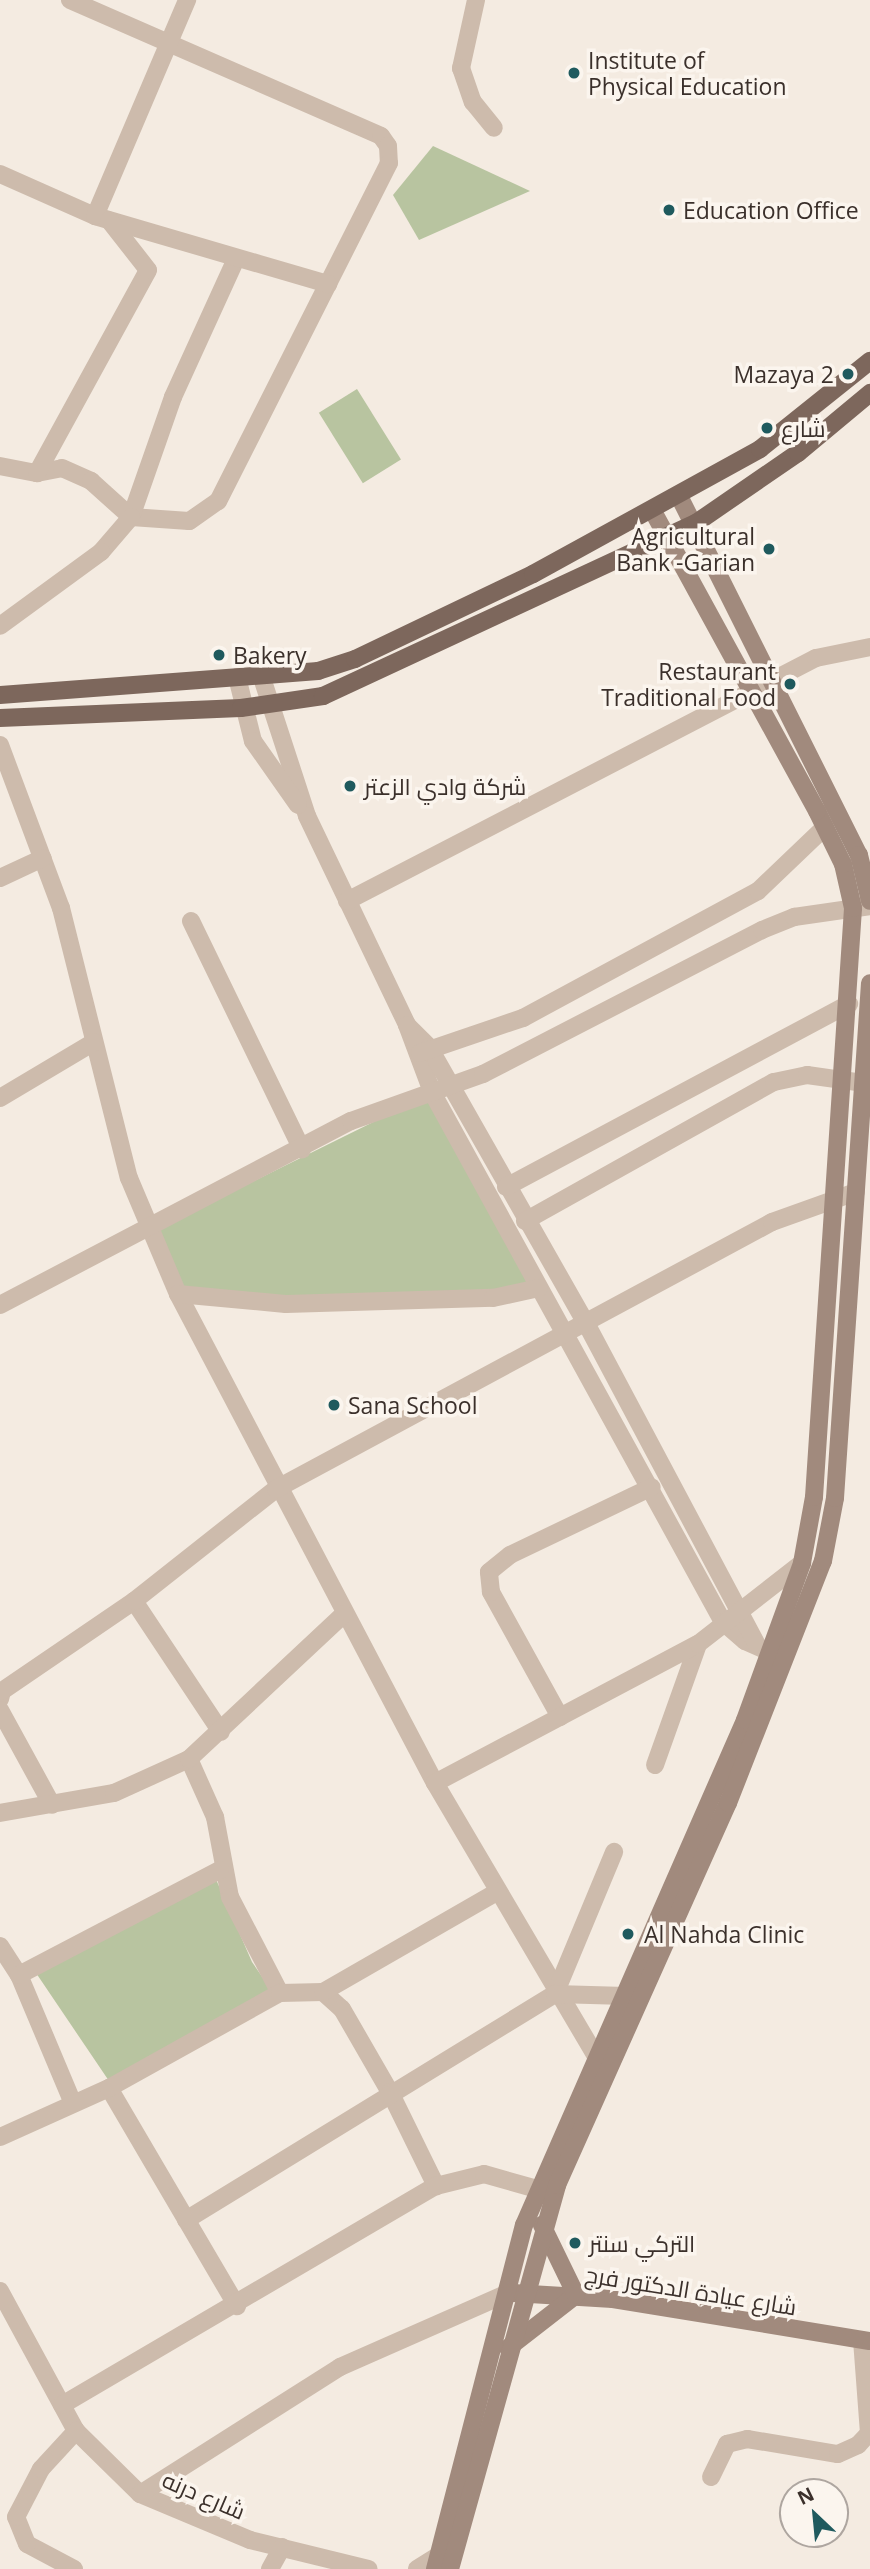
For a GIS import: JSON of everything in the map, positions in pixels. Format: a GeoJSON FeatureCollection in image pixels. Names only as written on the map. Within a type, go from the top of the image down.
{"type":"FeatureCollection","features":[{"type":"Feature","properties":{"kind":"main road"},"geometry":{"type":"LineString","coordinates":[[2,693],[317,671],[355,659],[679,496],[820,407],[870,361]]}},
{"type":"Feature","properties":{"kind":"main road"},"geometry":{"type":"LineString","coordinates":[[0,718],[241,708],[323,696],[412,659],[696,523],[798,453],[870,393]]}},
{"type":"Feature","properties":{"kind":"main road"},"geometry":{"type":"LineString","coordinates":[[441,2565],[508,2348],[542,2225],[626,1996],[745,1720],[762,1648],[802,1563],[814,1497],[849,1003],[864,905],[859,855],[772,683],[696,523],[679,496]]}},
{"type":"Feature","properties":{"kind":"main road"},"geometry":{"type":"LineString","coordinates":[[653,511],[754,691],[864,905]]}},
{"type":"Feature","properties":{"kind":"main road"},"geometry":{"type":"LineString","coordinates":[[441,2565],[503,2295],[537,2189],[602,2067],[788,1660],[823,1561],[835,1498],[870,984]]}},
{"type":"Feature","properties":{"kind":"main road"},"geometry":{"type":"LineString","coordinates":[[508,2348],[576,2295],[542,2225]]}},
{"type":"Feature","properties":{"kind":"main road","name":"شارع عيادة الدكتور فرج"},"geometry":{"type":"LineString","coordinates":[[503,2295],[522,2292],[576,2295],[866,2340]]}},
{"type":"Feature","properties":{"kind":"street"},"geometry":{"type":"LineString","coordinates":[[0,466],[37,473],[62,468],[91,481],[131,517],[189,521],[218,501],[389,163],[388,146],[381,136],[70,0]]}},
{"type":"Feature","properties":{"kind":"street"},"geometry":{"type":"LineString","coordinates":[[102,218],[187,0]]}},
{"type":"Feature","properties":{"kind":"street"},"geometry":{"type":"LineString","coordinates":[[476,0],[461,68],[473,102],[494,128]]}},
{"type":"Feature","properties":{"kind":"street"},"geometry":{"type":"LineString","coordinates":[[0,174],[102,218],[235,261],[328,285]]}},
{"type":"Feature","properties":{"kind":"street"},"geometry":{"type":"LineString","coordinates":[[37,473],[148,270],[102,218]]}},
{"type":"Feature","properties":{"kind":"street"},"geometry":{"type":"LineString","coordinates":[[0,626],[101,552],[131,517],[173,397],[235,261]]}},
{"type":"Feature","properties":{"kind":"street"},"geometry":{"type":"LineString","coordinates":[[347,901],[816,658],[870,647]]}},
{"type":"Feature","properties":{"kind":"street"},"geometry":{"type":"LineString","coordinates":[[261,675],[267,706],[307,816],[407,1025],[422,1052],[450,1086],[587,1325],[739,1610],[762,1648]]}},
{"type":"Feature","properties":{"kind":"street"},"geometry":{"type":"LineString","coordinates":[[237,677],[241,708],[271,772],[307,816]]}},
{"type":"Feature","properties":{"kind":"street"},"geometry":{"type":"LineString","coordinates":[[0,744],[43,858],[129,1178],[178,1294],[276,1489],[435,1783],[555,1994],[602,2067]]}},
{"type":"Feature","properties":{"kind":"street"},"geometry":{"type":"LineString","coordinates":[[422,1052],[523,1018],[758,891],[825,827]]}},
{"type":"Feature","properties":{"kind":"street"},"geometry":{"type":"LineString","coordinates":[[0,878],[43,858]]}},
{"type":"Feature","properties":{"kind":"street"},"geometry":{"type":"LineString","coordinates":[[0,1305],[151,1230],[376,1109],[450,1086],[518,1058],[762,930],[794,917],[864,905]]}},
{"type":"Feature","properties":{"kind":"street"},"geometry":{"type":"LineString","coordinates":[[191,921],[302,1150]]}},
{"type":"Feature","properties":{"kind":"street"},"geometry":{"type":"LineString","coordinates":[[506,1187],[849,1003]]}},
{"type":"Feature","properties":{"kind":"street"},"geometry":{"type":"LineString","coordinates":[[0,1098],[94,1042]]}},
{"type":"Feature","properties":{"kind":"street"},"geometry":{"type":"LineString","coordinates":[[422,1052],[432,1092],[539,1288],[652,1486],[723,1622],[762,1648],[788,1660]]}},
{"type":"Feature","properties":{"kind":"street"},"geometry":{"type":"LineString","coordinates":[[525,1221],[791,1076],[864,1083]]}},
{"type":"Feature","properties":{"kind":"street"},"geometry":{"type":"LineString","coordinates":[[0,1699],[2,1691],[134,1601],[276,1489],[568,1336],[772,1222],[836,1194],[856,1192]]}},
{"type":"Feature","properties":{"kind":"street"},"geometry":{"type":"LineString","coordinates":[[178,1294],[285,1304],[493,1298],[539,1288]]}},
{"type":"Feature","properties":{"kind":"street"},"geometry":{"type":"LineString","coordinates":[[560,1717],[491,1592],[489,1572],[510,1555],[652,1486]]}},
{"type":"Feature","properties":{"kind":"street"},"geometry":{"type":"LineString","coordinates":[[435,1783],[698,1644],[802,1563]]}},
{"type":"Feature","properties":{"kind":"street"},"geometry":{"type":"LineString","coordinates":[[134,1601],[221,1732]]}},
{"type":"Feature","properties":{"kind":"street"},"geometry":{"type":"LineString","coordinates":[[0,1813],[114,1793],[189,1759],[221,1732],[344,1614]]}},
{"type":"Feature","properties":{"kind":"street"},"geometry":{"type":"LineString","coordinates":[[654,1765],[698,1644]]}},
{"type":"Feature","properties":{"kind":"street"},"geometry":{"type":"LineString","coordinates":[[0,1710],[52,1805]]}},
{"type":"Feature","properties":{"kind":"street"},"geometry":{"type":"LineString","coordinates":[[189,1759],[215,1817],[220,1870],[258,1959],[281,1993]]}},
{"type":"Feature","properties":{"kind":"street"},"geometry":{"type":"LineString","coordinates":[[555,1994],[614,1852]]}},
{"type":"Feature","properties":{"kind":"street"},"geometry":{"type":"LineString","coordinates":[[19,1975],[220,1870]]}},
{"type":"Feature","properties":{"kind":"street"},"geometry":{"type":"LineString","coordinates":[[0,2137],[72,2101],[109,2088],[281,1993],[323,1992],[497,1892]]}},
{"type":"Feature","properties":{"kind":"street"},"geometry":{"type":"LineString","coordinates":[[0,1946],[19,1975],[72,2101]]}},
{"type":"Feature","properties":{"kind":"street"},"geometry":{"type":"LineString","coordinates":[[323,1992],[342,2009],[390,2092],[436,2186]]}},
{"type":"Feature","properties":{"kind":"street"},"geometry":{"type":"LineString","coordinates":[[186,2220],[390,2092],[555,1994],[626,1996]]}},
{"type":"Feature","properties":{"kind":"street"},"geometry":{"type":"LineString","coordinates":[[109,2088],[237,2306]]}},
{"type":"Feature","properties":{"kind":"street"},"geometry":{"type":"LineString","coordinates":[[62,2405],[237,2306],[436,2186],[484,2174],[537,2189]]}},
{"type":"Feature","properties":{"kind":"street","name":"شارع درنه"},"geometry":{"type":"LineString","coordinates":[[0,2291],[76,2431],[140,2494],[185,2518],[369,2569]]}},
{"type":"Feature","properties":{"kind":"street"},"geometry":{"type":"LineString","coordinates":[[140,2494],[340,2367],[503,2295]]}},
{"type":"Feature","properties":{"kind":"street"},"geometry":{"type":"LineString","coordinates":[[711,2477],[727,2444],[747,2439],[838,2454],[858,2445],[869,2433],[866,2340]]}},
{"type":"Feature","properties":{"kind":"street"},"geometry":{"type":"LineString","coordinates":[[74,2569],[27,2544],[16,2516],[41,2469],[76,2431]]}},
{"type":"Feature","properties":{"kind":"street"},"geometry":{"type":"LineString","coordinates":[[270,2569],[282,2547]]}},
{"type":"Feature","properties":{"kind":"street"},"geometry":{"type":"LineString","coordinates":[[417,2569],[441,2565]]}},
{"type":"Feature","properties":{"kind":"green space"},"geometry":{"type":"Polygon","coordinates":[[[433,146],[530,191],[419,240],[393,195],[433,146]]]}},
{"type":"Feature","properties":{"kind":"green space"},"geometry":{"type":"Polygon","coordinates":[[[357,389],[401,459],[363,483],[319,413],[357,389]]]}},
{"type":"Feature","properties":{"kind":"green space"},"geometry":{"type":"Polygon","coordinates":[[[432,1093],[538,1288],[287,1302],[180,1292],[153,1231],[432,1093]]]}},
{"type":"Feature","properties":{"kind":"green space"},"geometry":{"type":"Polygon","coordinates":[[[215,1877],[252,1962],[272,1991],[109,2081],[34,1970],[215,1877]]]}},
{"type":"Feature","properties":{"kind":"place","name":"Institute of Physical Education"},"geometry":{"type":"Point","coordinates":[574,73]}},
{"type":"Feature","properties":{"kind":"place","name":"Education Office"},"geometry":{"type":"Point","coordinates":[669,210]}},
{"type":"Feature","properties":{"kind":"place","name":"Mazaya 2"},"geometry":{"type":"Point","coordinates":[848,374]}},
{"type":"Feature","properties":{"kind":"place","name":"شارع"},"geometry":{"type":"Point","coordinates":[767,428]}},
{"type":"Feature","properties":{"kind":"place","name":"Agricultural Bank -Garian"},"geometry":{"type":"Point","coordinates":[769,549]}},
{"type":"Feature","properties":{"kind":"place","name":"Bakery"},"geometry":{"type":"Point","coordinates":[219,655]}},
{"type":"Feature","properties":{"kind":"place","name":"Restaurant Traditional Food"},"geometry":{"type":"Point","coordinates":[790,684]}},
{"type":"Feature","properties":{"kind":"place","name":"شركة وادي الزعتر"},"geometry":{"type":"Point","coordinates":[350,786]}},
{"type":"Feature","properties":{"kind":"place","name":"Sana School"},"geometry":{"type":"Point","coordinates":[334,1405]}},
{"type":"Feature","properties":{"kind":"place","name":"Al Nahda Clinic"},"geometry":{"type":"Point","coordinates":[628,1934]}},
{"type":"Feature","properties":{"kind":"place","name":"التركي سنتر"},"geometry":{"type":"Point","coordinates":[575,2243]}}]}
